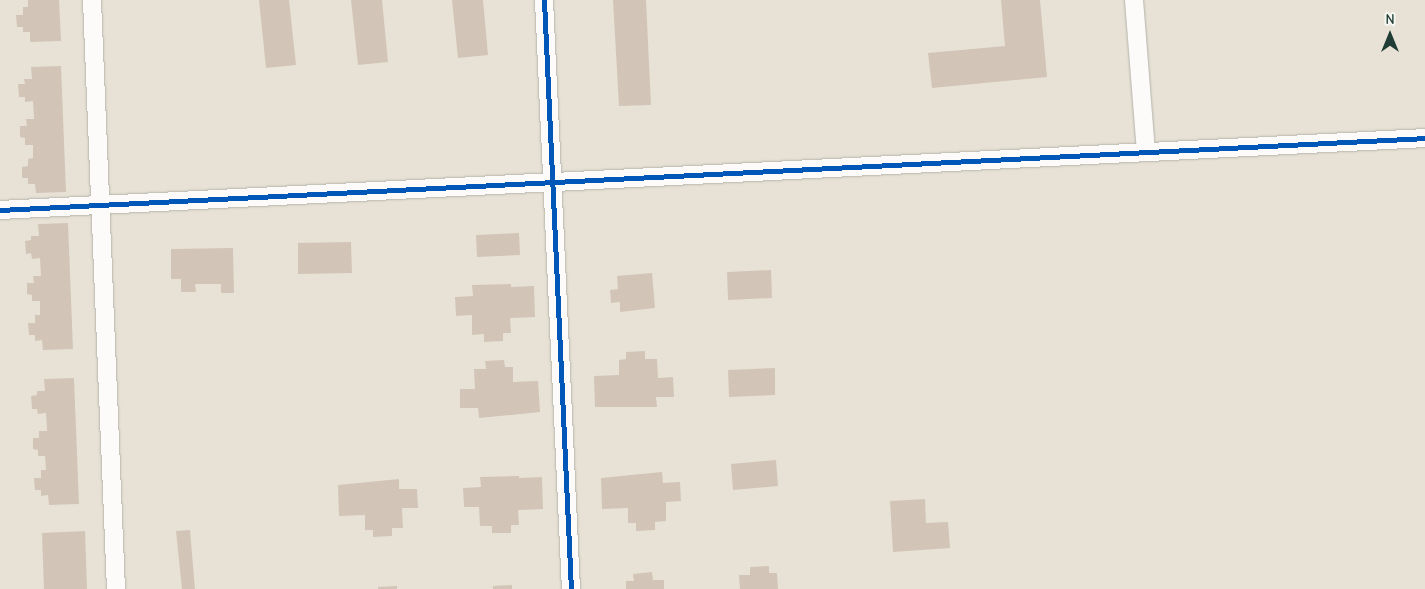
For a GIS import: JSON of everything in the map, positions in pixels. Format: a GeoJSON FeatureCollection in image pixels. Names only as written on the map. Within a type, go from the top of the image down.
{"type":"FeatureCollection","features":[{"type":"Feature","properties":{"kind":"street"},"geometry":{"type":"LineString","coordinates":[[92,0],[116,589]]}},
{"type":"Feature","properties":{"kind":"street"},"geometry":{"type":"LineString","coordinates":[[544,0],[571,589]]}},
{"type":"Feature","properties":{"kind":"street"},"geometry":{"type":"LineString","coordinates":[[1134,0],[1146,152]]}},
{"type":"Feature","properties":{"kind":"street"},"geometry":{"type":"LineString","coordinates":[[0,210],[1425,138]]}},
{"type":"Feature","properties":{"kind":"building"},"geometry":{"type":"Polygon","coordinates":[[[28,0],[59,0],[61,41],[30,42],[30,32],[23,32],[23,27],[17,27],[16,15],[23,15],[23,7],[28,7],[28,0]]]}},
{"type":"Feature","properties":{"kind":"building"},"geometry":{"type":"Polygon","coordinates":[[[259,0],[289,0],[296,65],[266,68],[259,0]]]}},
{"type":"Feature","properties":{"kind":"building"},"geometry":{"type":"Polygon","coordinates":[[[351,0],[382,0],[388,62],[358,65],[351,0]]]}},
{"type":"Feature","properties":{"kind":"building"},"geometry":{"type":"Polygon","coordinates":[[[452,0],[483,0],[488,55],[458,58],[452,0]]]}},
{"type":"Feature","properties":{"kind":"building"},"geometry":{"type":"Polygon","coordinates":[[[613,0],[646,0],[651,105],[619,106],[613,0]]]}},
{"type":"Feature","properties":{"kind":"building"},"geometry":{"type":"Polygon","coordinates":[[[1001,0],[1040,0],[1047,77],[932,88],[928,53],[1005,46],[1001,0]]]}},
{"type":"Feature","properties":{"kind":"building"},"geometry":{"type":"Polygon","coordinates":[[[61,66],[66,192],[36,193],[35,184],[28,184],[28,178],[22,178],[22,167],[28,166],[28,159],[33,158],[33,145],[25,145],[25,138],[20,137],[20,126],[27,126],[26,119],[34,119],[33,101],[25,102],[25,97],[19,97],[18,84],[25,84],[24,79],[32,79],[31,67],[61,66]]]}},
{"type":"Feature","properties":{"kind":"building"},"geometry":{"type":"Polygon","coordinates":[[[68,223],[73,349],[43,350],[42,340],[35,341],[35,335],[29,335],[28,323],[35,323],[35,315],[40,315],[40,301],[32,301],[32,295],[27,294],[27,283],[34,283],[33,276],[41,276],[40,258],[32,259],[31,253],[26,254],[25,241],[31,240],[31,236],[39,236],[38,224],[68,223]]]}},
{"type":"Feature","properties":{"kind":"building"},"geometry":{"type":"Polygon","coordinates":[[[519,233],[520,255],[477,257],[476,235],[519,233]]]}},
{"type":"Feature","properties":{"kind":"building"},"geometry":{"type":"Polygon","coordinates":[[[351,242],[352,273],[298,274],[298,243],[351,242]]]}},
{"type":"Feature","properties":{"kind":"building"},"geometry":{"type":"Polygon","coordinates":[[[233,248],[234,293],[221,293],[221,284],[195,284],[196,292],[181,292],[181,279],[171,279],[171,249],[233,248]]]}},
{"type":"Feature","properties":{"kind":"building"},"geometry":{"type":"Polygon","coordinates":[[[771,270],[772,298],[728,300],[727,272],[771,270]]]}},
{"type":"Feature","properties":{"kind":"building"},"geometry":{"type":"Polygon","coordinates":[[[652,273],[655,308],[620,312],[620,302],[611,303],[610,290],[618,289],[617,276],[652,273]]]}},
{"type":"Feature","properties":{"kind":"building"},"geometry":{"type":"Polygon","coordinates":[[[511,284],[511,287],[534,286],[535,317],[510,318],[511,333],[503,333],[503,341],[484,342],[484,334],[472,335],[472,315],[456,316],[455,297],[473,296],[472,285],[511,284]]]}},
{"type":"Feature","properties":{"kind":"building"},"geometry":{"type":"Polygon","coordinates":[[[645,351],[645,359],[657,359],[658,378],[673,377],[674,397],[656,397],[657,407],[595,407],[594,376],[619,375],[619,360],[626,359],[626,352],[645,351]]]}},
{"type":"Feature","properties":{"kind":"building"},"geometry":{"type":"Polygon","coordinates":[[[504,360],[505,367],[513,367],[513,382],[538,381],[540,412],[479,418],[478,408],[460,408],[460,389],[475,389],[474,369],[486,369],[485,361],[504,360]]]}},
{"type":"Feature","properties":{"kind":"building"},"geometry":{"type":"Polygon","coordinates":[[[775,368],[775,395],[729,397],[728,370],[775,368]]]}},
{"type":"Feature","properties":{"kind":"building"},"geometry":{"type":"Polygon","coordinates":[[[74,378],[79,504],[49,505],[48,495],[41,496],[41,490],[35,490],[34,478],[41,478],[41,470],[46,470],[45,456],[38,456],[38,450],[33,449],[33,438],[39,438],[39,431],[47,431],[46,413],[38,414],[37,409],[32,409],[31,396],[37,395],[37,391],[45,391],[44,379],[74,378]]]}},
{"type":"Feature","properties":{"kind":"building"},"geometry":{"type":"Polygon","coordinates":[[[776,460],[778,486],[733,490],[731,464],[776,460]]]}},
{"type":"Feature","properties":{"kind":"building"},"geometry":{"type":"Polygon","coordinates":[[[662,472],[663,483],[680,482],[681,501],[666,502],[666,521],[655,522],[655,530],[636,531],[636,523],[628,523],[628,508],[602,509],[601,478],[662,472]]]}},
{"type":"Feature","properties":{"kind":"building"},"geometry":{"type":"Polygon","coordinates":[[[519,476],[519,478],[542,477],[543,509],[518,510],[519,525],[511,525],[511,533],[492,533],[492,526],[480,526],[479,507],[464,507],[463,488],[481,487],[480,477],[519,476]]]}},
{"type":"Feature","properties":{"kind":"building"},"geometry":{"type":"Polygon","coordinates":[[[399,479],[399,489],[417,489],[418,508],[402,508],[403,528],[392,528],[392,536],[373,537],[373,530],[365,530],[365,515],[339,516],[338,485],[399,479]]]}},
{"type":"Feature","properties":{"kind":"building"},"geometry":{"type":"Polygon","coordinates":[[[925,499],[926,523],[948,522],[950,548],[893,552],[890,501],[925,499]]]}},
{"type":"Feature","properties":{"kind":"building"},"geometry":{"type":"Polygon","coordinates":[[[190,530],[195,589],[182,589],[176,531],[190,530]]]}},
{"type":"Feature","properties":{"kind":"building"},"geometry":{"type":"Polygon","coordinates":[[[85,531],[87,589],[44,589],[42,533],[85,531]]]}},
{"type":"Feature","properties":{"kind":"building"},"geometry":{"type":"Polygon","coordinates":[[[769,566],[769,573],[777,573],[778,589],[740,589],[739,575],[750,575],[750,567],[769,566]]]}},
{"type":"Feature","properties":{"kind":"building"},"geometry":{"type":"Polygon","coordinates":[[[652,572],[653,580],[664,580],[664,589],[626,589],[626,581],[634,581],[633,574],[652,572]]]}},
{"type":"Feature","properties":{"kind":"building"},"geometry":{"type":"Polygon","coordinates":[[[512,585],[512,589],[493,589],[493,586],[512,585]]]}},
{"type":"Feature","properties":{"kind":"building"},"geometry":{"type":"Polygon","coordinates":[[[397,586],[397,589],[378,589],[378,587],[397,586]]]}},
{"type":"Feature","properties":{"kind":"cycle path"},"geometry":{"type":"LineString","coordinates":[[544,0],[571,589]]}},
{"type":"Feature","properties":{"kind":"cycle path"},"geometry":{"type":"LineString","coordinates":[[0,210],[1425,138]]}}]}
